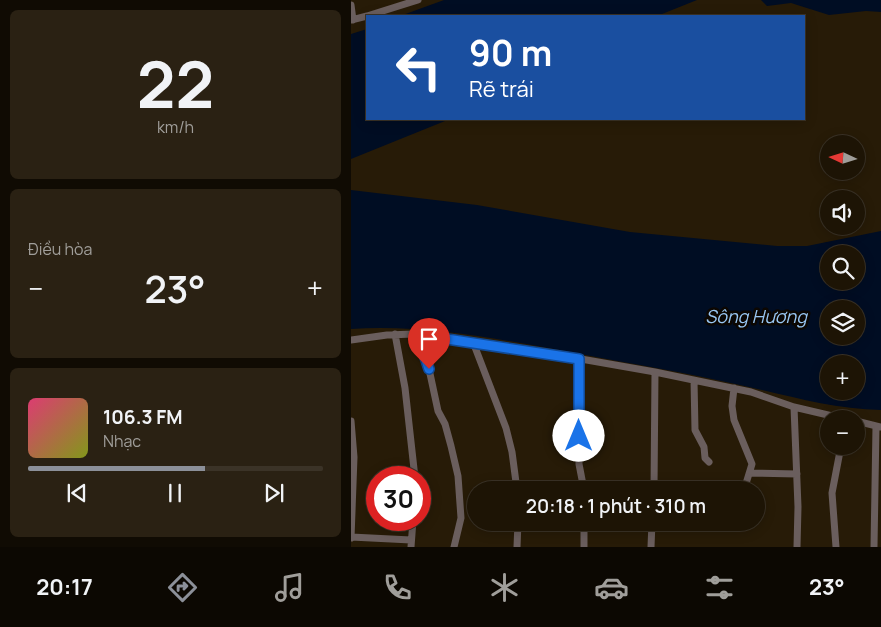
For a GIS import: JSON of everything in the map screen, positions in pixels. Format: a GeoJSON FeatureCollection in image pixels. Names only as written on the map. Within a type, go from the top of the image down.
{"type":"FeatureCollection","features":[{"type":"Feature","properties":{"kind":"street"},"geometry":{"type":"LineString","coordinates":[[370,15],[418,0]]}},
{"type":"Feature","properties":{"kind":"street"},"geometry":{"type":"LineString","coordinates":[[351,6],[352,20],[366,16]]}},
{"type":"Feature","properties":{"kind":"street"},"geometry":{"type":"LineString","coordinates":[[395,334],[413,466]]}},
{"type":"Feature","properties":{"kind":"street"},"geometry":{"type":"LineString","coordinates":[[351,340],[395,334],[473,342],[655,372],[734,388],[820,413]]}},
{"type":"Feature","properties":{"kind":"street"},"geometry":{"type":"LineString","coordinates":[[427,336],[424,360],[429,369],[438,411],[445,424],[458,476],[461,518],[455,547]]}},
{"type":"Feature","properties":{"kind":"street"},"geometry":{"type":"LineString","coordinates":[[473,342],[506,428],[513,452],[516,481]]}},
{"type":"Feature","properties":{"kind":"street"},"geometry":{"type":"LineString","coordinates":[[579,359],[579,464],[582,481]]}},
{"type":"Feature","properties":{"kind":"street"},"geometry":{"type":"LineString","coordinates":[[655,372],[655,481]]}},
{"type":"Feature","properties":{"kind":"street"},"geometry":{"type":"LineString","coordinates":[[694,380],[695,430],[704,447],[705,458],[709,462]]}},
{"type":"Feature","properties":{"kind":"street"},"geometry":{"type":"LineString","coordinates":[[734,388],[733,414],[740,438],[751,460],[751,473],[748,481]]}},
{"type":"Feature","properties":{"kind":"street"},"geometry":{"type":"LineString","coordinates":[[794,407],[797,474],[797,547]]}},
{"type":"Feature","properties":{"kind":"street"},"geometry":{"type":"LineString","coordinates":[[351,421],[353,457],[351,537],[411,544],[412,531]]}},
{"type":"Feature","properties":{"kind":"street"},"geometry":{"type":"LineString","coordinates":[[865,423],[878,426],[874,547]]}},
{"type":"Feature","properties":{"kind":"street"},"geometry":{"type":"LineString","coordinates":[[836,547],[831,493],[839,455]]}},
{"type":"Feature","properties":{"kind":"street"},"geometry":{"type":"LineString","coordinates":[[751,473],[797,474]]}},
{"type":"Feature","properties":{"kind":"street"},"geometry":{"type":"LineString","coordinates":[[517,547],[518,531]]}},
{"type":"Feature","properties":{"kind":"street"},"geometry":{"type":"LineString","coordinates":[[584,531],[584,547]]}},
{"type":"Feature","properties":{"kind":"street"},"geometry":{"type":"LineString","coordinates":[[651,547],[652,531]]}},
{"type":"Feature","properties":{"kind":"water"},"geometry":{"type":"Polygon","coordinates":[[[444,0],[697,0],[660,15],[403,15],[444,0]]]}},
{"type":"Feature","properties":{"kind":"water"},"geometry":{"type":"Polygon","coordinates":[[[761,0],[881,0],[881,12],[866,11],[829,15],[791,3],[767,6],[761,0]]]}},
{"type":"Feature","properties":{"kind":"water"},"geometry":{"type":"Polygon","coordinates":[[[366,29],[366,120],[448,120],[351,159],[351,34],[366,29]]]}},
{"type":"Feature","properties":{"kind":"water","name":"Sông Hương"},"geometry":{"type":"Polygon","coordinates":[[[351,190],[477,205],[630,232],[777,246],[807,246],[881,231],[881,410],[845,407],[810,401],[700,376],[466,334],[380,328],[351,329],[351,190]]]}},
{"type":"Feature","properties":{"kind":"route"},"geometry":{"type":"LineString","coordinates":[[429,369],[424,360],[427,336],[524,349],[579,359],[579,436]]}}]}
